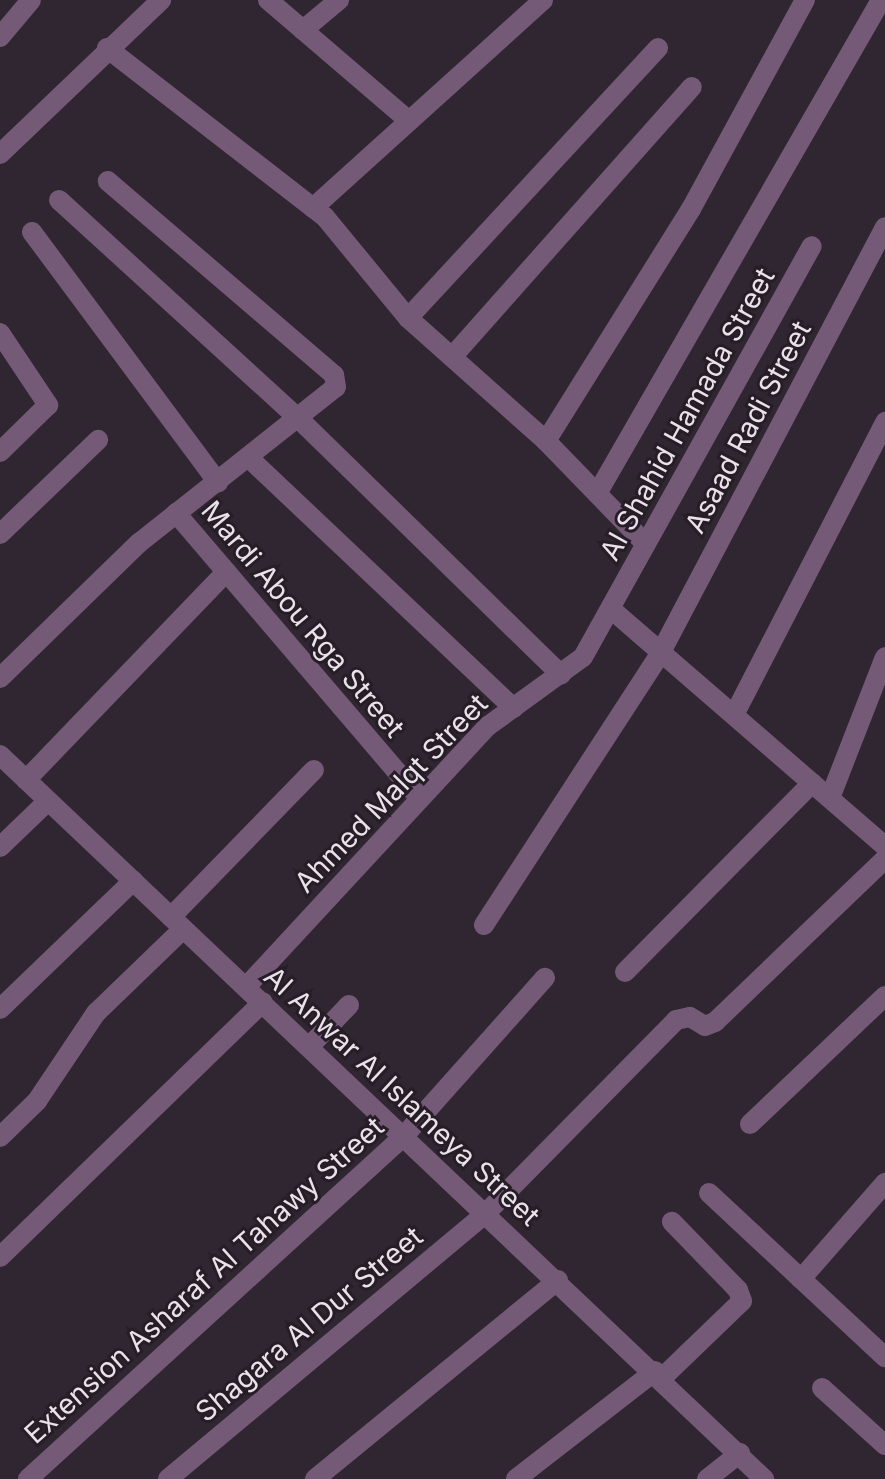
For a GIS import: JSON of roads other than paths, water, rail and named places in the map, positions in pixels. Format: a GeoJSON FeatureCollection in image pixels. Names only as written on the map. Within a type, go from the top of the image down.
{"type":"FeatureCollection","features":[{"type":"Feature","properties":{"kind":"street"},"geometry":{"type":"LineString","coordinates":[[0,37],[31,0]]}},
{"type":"Feature","properties":{"kind":"street"},"geometry":{"type":"LineString","coordinates":[[0,154],[107,48],[161,0]]}},
{"type":"Feature","properties":{"kind":"street"},"geometry":{"type":"LineString","coordinates":[[268,0],[408,120]]}},
{"type":"Feature","properties":{"kind":"street"},"geometry":{"type":"LineString","coordinates":[[303,30],[339,0]]}},
{"type":"Feature","properties":{"kind":"street"},"geometry":{"type":"LineString","coordinates":[[313,208],[543,0]]}},
{"type":"Feature","properties":{"kind":"street"},"geometry":{"type":"LineString","coordinates":[[546,441],[691,209],[805,0]]}},
{"type":"Feature","properties":{"kind":"street"},"geometry":{"type":"LineString","coordinates":[[598,492],[881,0]]}},
{"type":"Feature","properties":{"kind":"street"},"geometry":{"type":"LineString","coordinates":[[107,48],[313,208],[408,318],[546,441],[645,543]]}},
{"type":"Feature","properties":{"kind":"street"},"geometry":{"type":"LineString","coordinates":[[408,318],[658,48]]}},
{"type":"Feature","properties":{"kind":"street"},"geometry":{"type":"LineString","coordinates":[[452,357],[692,87]]}},
{"type":"Feature","properties":{"kind":"street"},"geometry":{"type":"LineString","coordinates":[[0,678],[176,513],[336,387],[334,375],[108,181]]}},
{"type":"Feature","properties":{"kind":"street"},"geometry":{"type":"LineString","coordinates":[[59,200],[299,419],[561,675]]}},
{"type":"Feature","properties":{"kind":"street","name":"Asaad Radi Street"},"geometry":{"type":"LineString","coordinates":[[484,925],[661,652],[885,228]]}},
{"type":"Feature","properties":{"kind":"street"},"geometry":{"type":"LineString","coordinates":[[32,232],[218,482]]}},
{"type":"Feature","properties":{"kind":"street","name":"Al Shahid Hamada Street"},"geometry":{"type":"LineString","coordinates":[[611,609],[812,246]]}},
{"type":"Feature","properties":{"kind":"street"},"geometry":{"type":"LineString","coordinates":[[0,333],[48,405],[0,452]]}},
{"type":"Feature","properties":{"kind":"street"},"geometry":{"type":"LineString","coordinates":[[734,715],[885,422]]}},
{"type":"Feature","properties":{"kind":"street"},"geometry":{"type":"LineString","coordinates":[[0,534],[98,440]]}},
{"type":"Feature","properties":{"kind":"street"},"geometry":{"type":"LineString","coordinates":[[249,458],[513,708]]}},
{"type":"Feature","properties":{"kind":"street","name":"Mardi Abou Rga Street"},"geometry":{"type":"LineString","coordinates":[[176,513],[419,798]]}},
{"type":"Feature","properties":{"kind":"street"},"geometry":{"type":"LineString","coordinates":[[26,780],[226,572]]}},
{"type":"Feature","properties":{"kind":"street"},"geometry":{"type":"LineString","coordinates":[[611,609],[885,846]]}},
{"type":"Feature","properties":{"kind":"street","name":"Ahmed Malqt Street"},"geometry":{"type":"LineString","coordinates":[[246,987],[419,798],[513,708],[583,657],[611,609]]}},
{"type":"Feature","properties":{"kind":"street"},"geometry":{"type":"LineString","coordinates":[[830,798],[885,657]]}},
{"type":"Feature","properties":{"kind":"street","name":"Al Anwar Al Islameya Street"},"geometry":{"type":"LineString","coordinates":[[1,757],[658,1374],[764,1479]]}},
{"type":"Feature","properties":{"kind":"street"},"geometry":{"type":"LineString","coordinates":[[0,1137],[37,1101],[96,1013],[314,770]]}},
{"type":"Feature","properties":{"kind":"street"},"geometry":{"type":"LineString","coordinates":[[625,972],[812,783]]}},
{"type":"Feature","properties":{"kind":"street"},"geometry":{"type":"LineString","coordinates":[[0,847],[48,801]]}},
{"type":"Feature","properties":{"kind":"street","name":"Shagara Al Dur Street"},"geometry":{"type":"LineString","coordinates":[[168,1479],[486,1213],[676,1020],[690,1017],[705,1026],[715,1022],[885,859]]}},
{"type":"Feature","properties":{"kind":"street"},"geometry":{"type":"LineString","coordinates":[[0,1009],[133,881]]}},
{"type":"Feature","properties":{"kind":"street","name":"Extension Asharaf Al Tahawy Street"},"geometry":{"type":"LineString","coordinates":[[28,1479],[404,1136],[545,978]]}},
{"type":"Feature","properties":{"kind":"street"},"geometry":{"type":"LineString","coordinates":[[750,1124],[885,996]]}},
{"type":"Feature","properties":{"kind":"street"},"geometry":{"type":"LineString","coordinates":[[0,1257],[263,1002]]}},
{"type":"Feature","properties":{"kind":"street"},"geometry":{"type":"LineString","coordinates":[[309,1047],[349,1005]]}},
{"type":"Feature","properties":{"kind":"street"},"geometry":{"type":"LineString","coordinates":[[801,1279],[885,1183]]}},
{"type":"Feature","properties":{"kind":"street"},"geometry":{"type":"LineString","coordinates":[[709,1193],[884,1354]]}},
{"type":"Feature","properties":{"kind":"street"},"geometry":{"type":"LineString","coordinates":[[516,1479],[658,1374],[742,1301],[738,1290],[672,1222]]}},
{"type":"Feature","properties":{"kind":"street"},"geometry":{"type":"LineString","coordinates":[[315,1479],[558,1280]]}},
{"type":"Feature","properties":{"kind":"street"},"geometry":{"type":"LineString","coordinates":[[822,1388],[885,1445]]}},
{"type":"Feature","properties":{"kind":"street"},"geometry":{"type":"LineString","coordinates":[[707,1479],[740,1453]]}}]}
